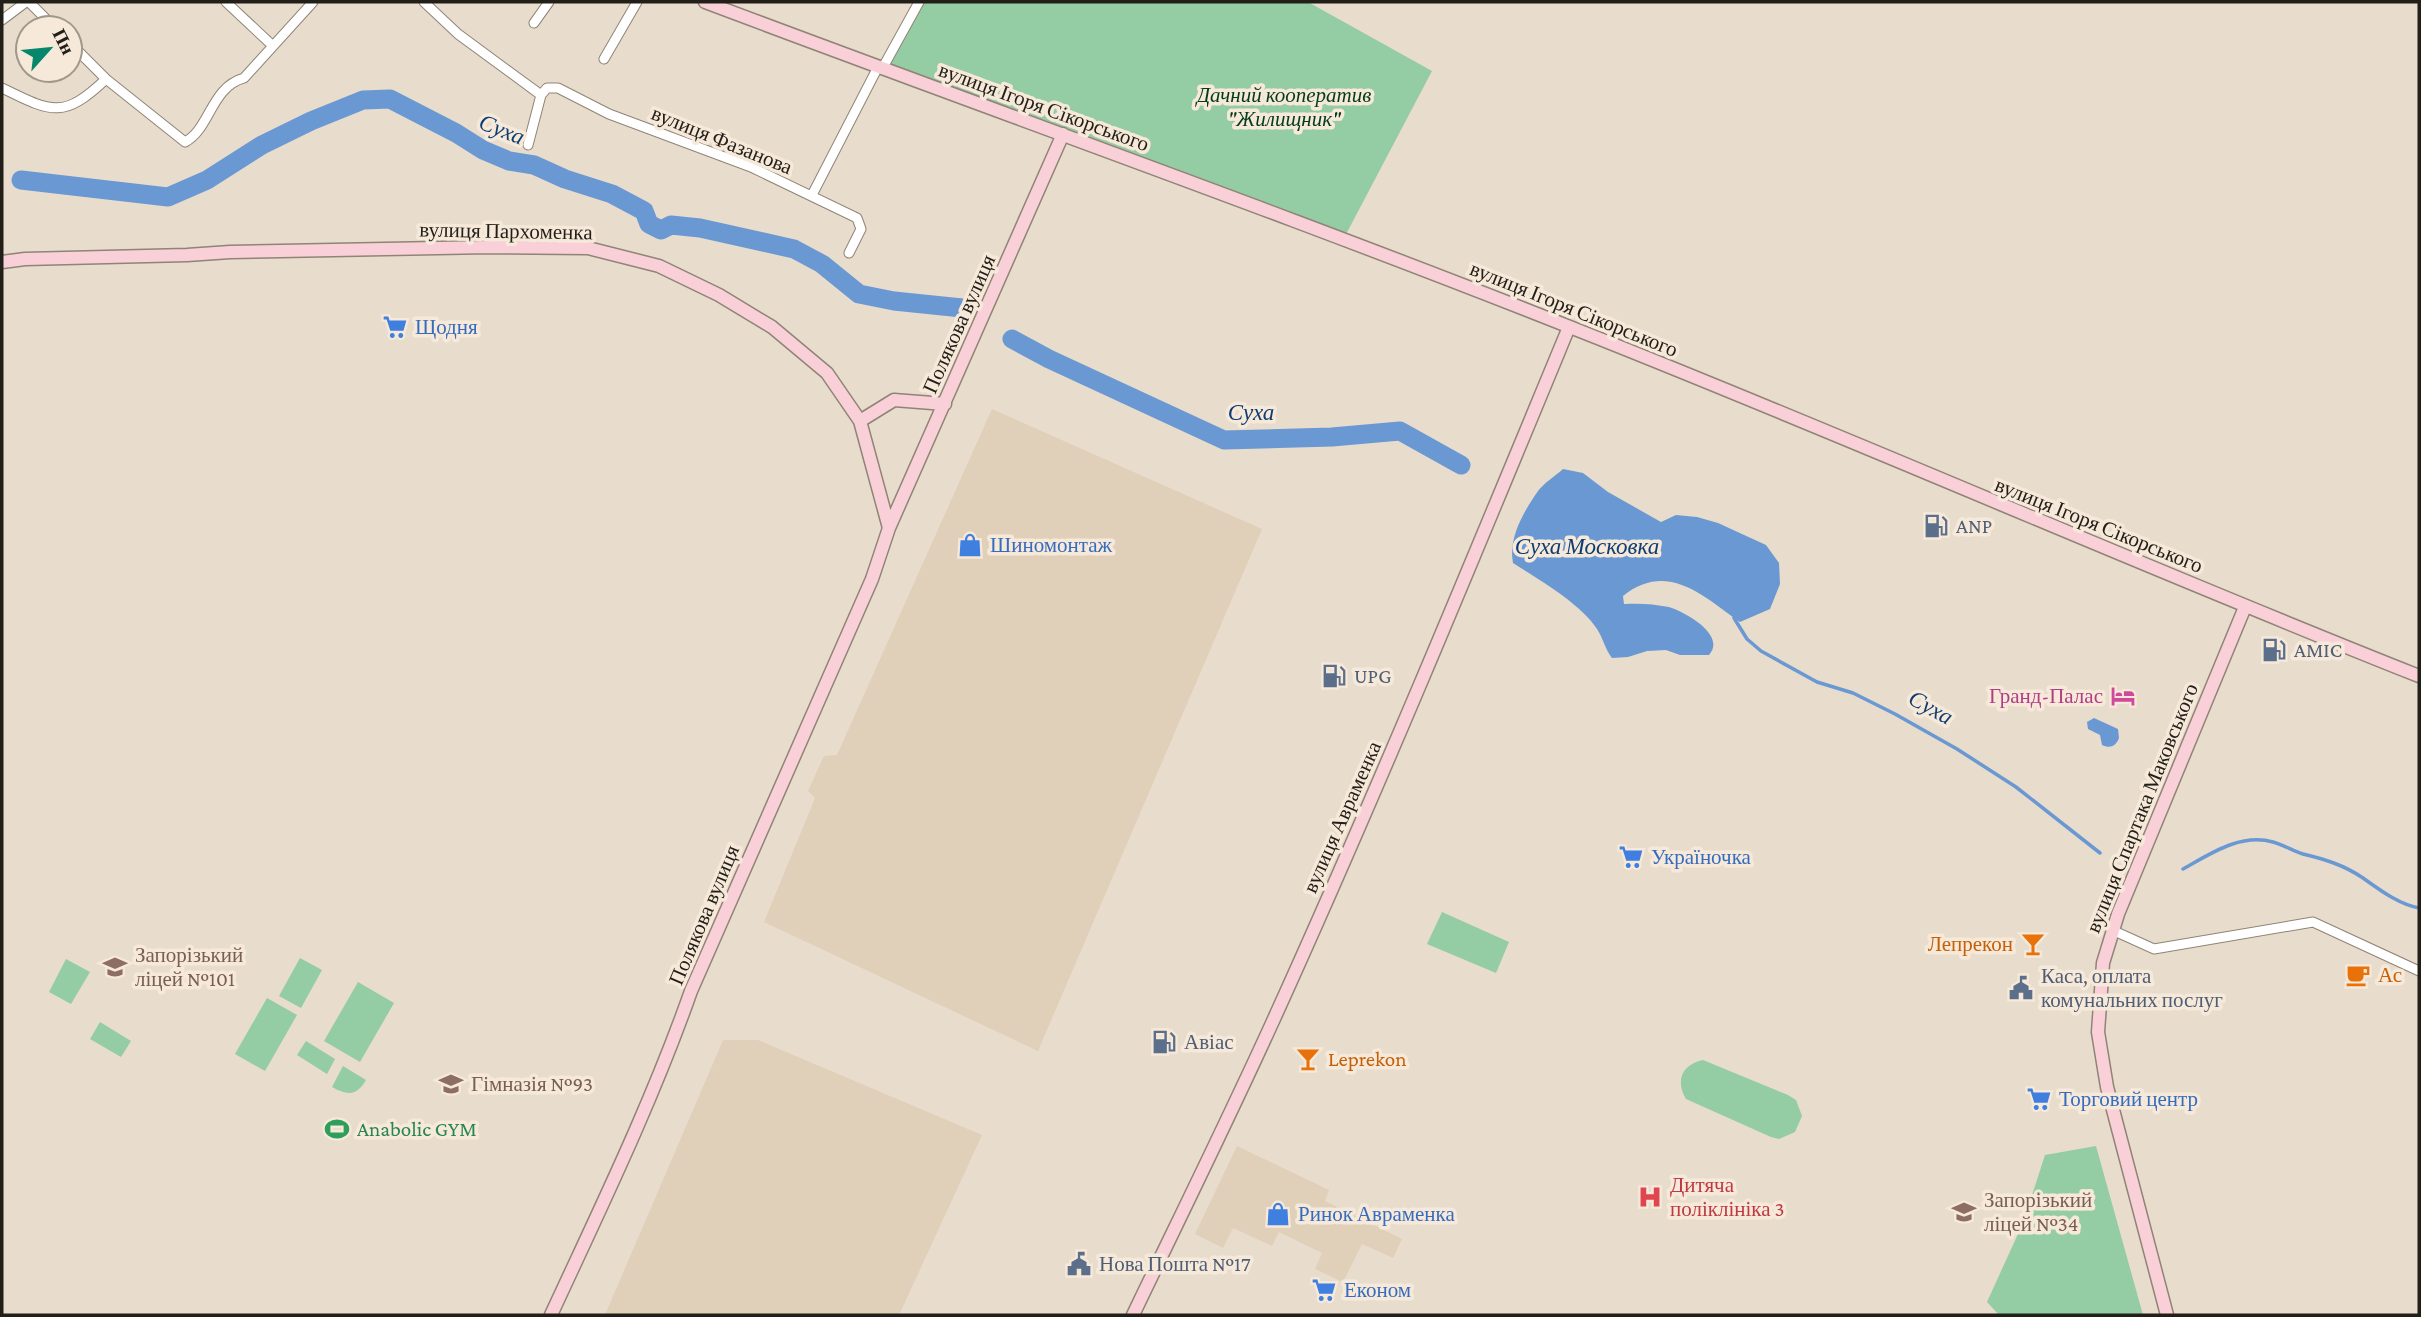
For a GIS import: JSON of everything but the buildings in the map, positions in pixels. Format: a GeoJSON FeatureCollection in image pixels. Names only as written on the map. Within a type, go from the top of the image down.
{"type":"FeatureCollection","features":[{"type":"Feature","properties":{"kind":"street"},"geometry":{"type":"LineString","coordinates":[[2,20],[28,2]]}},
{"type":"Feature","properties":{"kind":"street"},"geometry":{"type":"LineString","coordinates":[[226,2],[274,46]]}},
{"type":"Feature","properties":{"kind":"street"},"geometry":{"type":"LineString","coordinates":[[84,57],[106,79],[185,142],[193,138],[210,108],[232,81],[244,78],[313,2]]}},
{"type":"Feature","properties":{"kind":"street"},"geometry":{"type":"LineString","coordinates":[[424,2],[458,34],[541,95],[528,145]]}},
{"type":"Feature","properties":{"kind":"street"},"geometry":{"type":"LineString","coordinates":[[534,23],[549,2]]}},
{"type":"Feature","properties":{"kind":"street"},"geometry":{"type":"LineString","coordinates":[[604,59],[637,2]]}},
{"type":"Feature","properties":{"kind":"street","name":"вулиця Ігоря Сікорського"},"geometry":{"type":"LineString","coordinates":[[705,2],[1063,134],[1569,327],[2245,607],[2419,676]]}},
{"type":"Feature","properties":{"kind":"street"},"geometry":{"type":"LineString","coordinates":[[812,195],[880,68],[919,2]]}},
{"type":"Feature","properties":{"kind":"street"},"geometry":{"type":"LineString","coordinates":[[2,88],[36,104],[61,110],[84,99],[106,79]]}},
{"type":"Feature","properties":{"kind":"street","name":"вулиця Фазанова"},"geometry":{"type":"LineString","coordinates":[[541,95],[547,88],[558,88],[609,114],[751,167],[857,218],[860,229],[849,253]]}},
{"type":"Feature","properties":{"kind":"street","name":"Полякова вулиця"},"geometry":{"type":"LineString","coordinates":[[551,1315],[595,1221],[691,991],[872,579],[889,528],[1063,134]]}},
{"type":"Feature","properties":{"kind":"street","name":"вулиця Пархоменка"},"geometry":{"type":"LineString","coordinates":[[2,262],[257,252],[491,247],[588,248],[659,266],[719,295],[772,327],[827,373],[860,421]]}},
{"type":"Feature","properties":{"kind":"street","name":"вулиця Авраменка"},"geometry":{"type":"LineString","coordinates":[[1133,1315],[1299,962],[1431,661],[1569,327]]}},
{"type":"Feature","properties":{"kind":"street"},"geometry":{"type":"LineString","coordinates":[[889,528],[860,421],[894,400],[945,404]]}},
{"type":"Feature","properties":{"kind":"street","name":"вулиця Спартака Маковського"},"geometry":{"type":"LineString","coordinates":[[2168,1315],[2107,1087],[2098,1032],[2103,963],[2112,930],[2245,607]]}},
{"type":"Feature","properties":{"kind":"street"},"geometry":{"type":"LineString","coordinates":[[2112,930],[2154,949],[2313,922],[2419,971]]}},
{"type":"Feature","properties":{"kind":"shaded area"},"geometry":{"type":"Polygon","coordinates":[[[992,409],[1262,529],[1038,1051],[764,922],[815,798],[808,791],[824,756],[837,755],[992,409]]]}},
{"type":"Feature","properties":{"kind":"shaded area"},"geometry":{"type":"Polygon","coordinates":[[[723,1040],[758,1040],[982,1135],[899,1315],[605,1315],[723,1040]]]}},
{"type":"Feature","properties":{"kind":"shaded area","name":"Ринок Авраменка"},"geometry":{"type":"Polygon","coordinates":[[[1237,1146],[1329,1190],[1325,1201],[1402,1239],[1393,1258],[1362,1244],[1343,1282],[1315,1269],[1322,1253],[1279,1232],[1272,1246],[1233,1228],[1223,1248],[1195,1234],[1237,1146]]]}},
{"type":"Feature","properties":{"kind":"green space","name":"Дачний кооператив \"Жилищник\""},"geometry":{"type":"Polygon","coordinates":[[[917,2],[1308,2],[1432,71],[1343,240],[878,67],[917,2]]]}},
{"type":"Feature","properties":{"kind":"green space"},"geometry":{"type":"Polygon","coordinates":[[[1442,912],[1509,942],[1496,973],[1427,944],[1442,912]]]}},
{"type":"Feature","properties":{"kind":"green space"},"geometry":{"type":"Polygon","coordinates":[[[300,958],[322,970],[301,1008],[279,996],[300,958]]]}},
{"type":"Feature","properties":{"kind":"green space"},"geometry":{"type":"Polygon","coordinates":[[[66,959],[90,972],[71,1004],[49,992],[66,959]]]}},
{"type":"Feature","properties":{"kind":"green space"},"geometry":{"type":"Polygon","coordinates":[[[358,982],[394,1003],[360,1062],[324,1041],[358,982]]]}},
{"type":"Feature","properties":{"kind":"green space"},"geometry":{"type":"Polygon","coordinates":[[[267,998],[297,1015],[265,1071],[235,1054],[267,998]]]}},
{"type":"Feature","properties":{"kind":"green space"},"geometry":{"type":"Polygon","coordinates":[[[100,1022],[131,1041],[121,1057],[90,1039],[100,1022]]]}},
{"type":"Feature","properties":{"kind":"green space"},"geometry":{"type":"Polygon","coordinates":[[[306,1041],[335,1059],[327,1074],[297,1055],[306,1041]]]}},
{"type":"Feature","properties":{"kind":"green space"},"geometry":{"type":"Polygon","coordinates":[[[1703,1060],[1796,1100],[1802,1116],[1795,1132],[1779,1139],[1771,1137],[1686,1099],[1681,1086],[1682,1074],[1690,1065],[1703,1060]]]}},
{"type":"Feature","properties":{"kind":"green space"},"geometry":{"type":"Polygon","coordinates":[[[343,1066],[366,1080],[355,1092],[342,1092],[332,1087],[343,1066]]]}},
{"type":"Feature","properties":{"kind":"green space"},"geometry":{"type":"Polygon","coordinates":[[[2096,1146],[2143,1315],[1999,1315],[1987,1302],[2023,1223],[2045,1155],[2096,1146]]]}},
{"type":"Feature","properties":{"kind":"water","name":"Суха Московка"},"geometry":{"type":"Polygon","coordinates":[[[1563,469],[1583,473],[1608,492],[1661,522],[1676,515],[1697,517],[1718,523],[1766,545],[1779,563],[1780,584],[1770,609],[1740,622],[1685,586],[1655,581],[1639,586],[1623,596],[1624,604],[1663,606],[1685,614],[1702,625],[1713,640],[1709,655],[1680,655],[1666,650],[1612,658],[1590,619],[1558,593],[1513,563],[1513,544],[1523,516],[1540,488],[1563,469]]]}},
{"type":"Feature","properties":{"kind":"water"},"geometry":{"type":"Polygon","coordinates":[[[2094,718],[2118,729],[2119,738],[2114,745],[2102,745],[2100,735],[2088,729],[2087,722],[2094,718]]]}},
{"type":"Feature","properties":{"kind":"waterway","name":"Суха"},"geometry":{"type":"LineString","coordinates":[[21,180],[168,197],[207,180],[262,145],[311,121],[363,100],[390,99],[483,150],[509,161],[534,165],[565,179],[612,194],[644,211],[649,224],[661,230],[671,225],[700,228],[794,249],[822,264],[859,294],[894,301],[962,308]]}},
{"type":"Feature","properties":{"kind":"waterway","name":"Суха"},"geometry":{"type":"LineString","coordinates":[[1012,339],[1049,359],[1224,440],[1332,437],[1400,431],[1461,465]]}},
{"type":"Feature","properties":{"kind":"waterway","name":"Суха"},"geometry":{"type":"LineString","coordinates":[[1734,618],[1747,639],[1761,651],[1817,682],[1853,693],[1957,749],[2016,787],[2100,853]]}},
{"type":"Feature","properties":{"kind":"waterway","name":"Суха Московка"},"geometry":{"type":"LineString","coordinates":[[2183,869],[2226,846],[2261,840],[2341,866],[2397,900],[2419,908]]}},
{"type":"Feature","properties":{"kind":"place","name":"Щодня"},"geometry":{"type":"Point","coordinates":[395,327]}},
{"type":"Feature","properties":{"kind":"place","name":"ANP"},"geometry":{"type":"Point","coordinates":[1936,526]}},
{"type":"Feature","properties":{"kind":"place","name":"Шиномонтаж"},"geometry":{"type":"Point","coordinates":[970,545]}},
{"type":"Feature","properties":{"kind":"place","name":"AMIC"},"geometry":{"type":"Point","coordinates":[2274,650]}},
{"type":"Feature","properties":{"kind":"place","name":"UPG"},"geometry":{"type":"Point","coordinates":[1334,676]}},
{"type":"Feature","properties":{"kind":"place","name":"Гранд-Палас"},"geometry":{"type":"Point","coordinates":[2123,696]}},
{"type":"Feature","properties":{"kind":"place","name":"Україночка"},"geometry":{"type":"Point","coordinates":[1631,857]}},
{"type":"Feature","properties":{"kind":"place","name":"Лепрекон"},"geometry":{"type":"Point","coordinates":[2033,944]}},
{"type":"Feature","properties":{"kind":"place","name":"Запорізький ліцей №101"},"geometry":{"type":"Point","coordinates":[115,967]}},
{"type":"Feature","properties":{"kind":"place","name":"Ас"},"geometry":{"type":"Point","coordinates":[2358,975]}},
{"type":"Feature","properties":{"kind":"place","name":"Каса, оплата комунальних послуг"},"geometry":{"type":"Point","coordinates":[2021,988]}},
{"type":"Feature","properties":{"kind":"place","name":"Авіас"},"geometry":{"type":"Point","coordinates":[1164,1042]}},
{"type":"Feature","properties":{"kind":"place","name":"Leprekon"},"geometry":{"type":"Point","coordinates":[1308,1059]}},
{"type":"Feature","properties":{"kind":"place","name":"Гімназія №93"},"geometry":{"type":"Point","coordinates":[451,1084]}},
{"type":"Feature","properties":{"kind":"place","name":"Торговий центр"},"geometry":{"type":"Point","coordinates":[2039,1099]}},
{"type":"Feature","properties":{"kind":"place","name":"Anabolic GYM"},"geometry":{"type":"Point","coordinates":[337,1129]}},
{"type":"Feature","properties":{"kind":"place","name":"Дитяча поліклініка 3"},"geometry":{"type":"Point","coordinates":[1650,1197]}},
{"type":"Feature","properties":{"kind":"place","name":"Запорізький ліцей №34"},"geometry":{"type":"Point","coordinates":[1964,1212]}},
{"type":"Feature","properties":{"kind":"place","name":"Ринок Авраменка"},"geometry":{"type":"Point","coordinates":[1278,1214]}},
{"type":"Feature","properties":{"kind":"place","name":"Нова Пошта №17"},"geometry":{"type":"Point","coordinates":[1079,1264]}},
{"type":"Feature","properties":{"kind":"place","name":"Економ"},"geometry":{"type":"Point","coordinates":[1324,1290]}}]}
